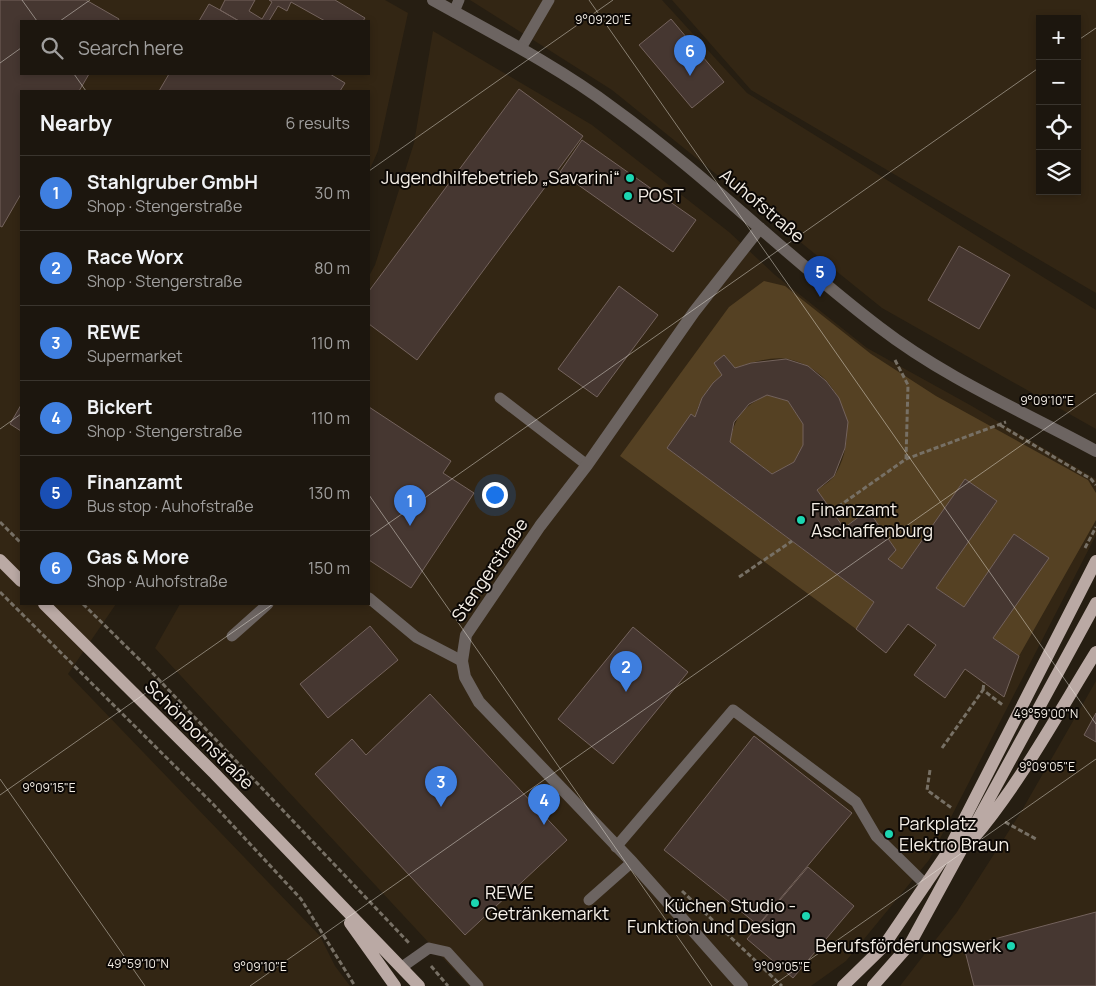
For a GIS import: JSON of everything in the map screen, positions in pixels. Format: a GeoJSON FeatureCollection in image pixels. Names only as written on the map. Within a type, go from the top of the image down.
{"type":"FeatureCollection","features":[{"type":"Feature","properties":{"kind":"main road"},"geometry":{"type":"LineString","coordinates":[[0,560],[20,580]]}},
{"type":"Feature","properties":{"kind":"main road"},"geometry":{"type":"LineString","coordinates":[[873,986],[910,944],[1096,561]]}},
{"type":"Feature","properties":{"kind":"main road"},"geometry":{"type":"LineString","coordinates":[[953,855],[990,795],[1096,603]]}},
{"type":"Feature","properties":{"kind":"main road","name":"Schönbornstraße"},"geometry":{"type":"LineString","coordinates":[[45,605],[215,774],[419,986]]}},
{"type":"Feature","properties":{"kind":"main road"},"geometry":{"type":"LineString","coordinates":[[844,986],[883,947],[926,885],[994,814],[1096,652]]}},
{"type":"Feature","properties":{"kind":"main road","name":"Schönbornstraße"},"geometry":{"type":"LineString","coordinates":[[329,892],[395,986]]}},
{"type":"Feature","properties":{"kind":"street","name":"Auhofstraße"},"geometry":{"type":"LineString","coordinates":[[438,1],[454,12],[522,48],[612,107],[687,166],[879,327],[932,364],[1096,451]]}},
{"type":"Feature","properties":{"kind":"street","name":"Stengerstraße"},"geometry":{"type":"LineString","coordinates":[[742,986],[632,862],[479,702],[465,677],[462,661],[466,635],[540,526],[587,465],[694,312],[760,228]]}},
{"type":"Feature","properties":{"kind":"lane"},"geometry":{"type":"LineString","coordinates":[[454,12],[459,0]]}},
{"type":"Feature","properties":{"kind":"lane"},"geometry":{"type":"LineString","coordinates":[[522,48],[548,0]]}},
{"type":"Feature","properties":{"kind":"lane"},"geometry":{"type":"LineString","coordinates":[[500,398],[587,465]]}},
{"type":"Feature","properties":{"kind":"lane"},"geometry":{"type":"LineString","coordinates":[[370,599],[416,637],[462,661]]}},
{"type":"Feature","properties":{"kind":"lane"},"geometry":{"type":"LineString","coordinates":[[232,636],[267,605]]}},
{"type":"Feature","properties":{"kind":"lane"},"geometry":{"type":"LineString","coordinates":[[616,847],[733,710],[856,802],[876,836],[926,885]]}},
{"type":"Feature","properties":{"kind":"lane"},"geometry":{"type":"LineString","coordinates":[[589,900],[632,862]]}},
{"type":"Feature","properties":{"kind":"lane"},"geometry":{"type":"LineString","coordinates":[[402,967],[429,948],[446,952],[478,986]]}},
{"type":"Feature","properties":{"kind":"path"},"geometry":{"type":"LineString","coordinates":[[891,352],[908,385],[906,459]]}},
{"type":"Feature","properties":{"kind":"path"},"geometry":{"type":"LineString","coordinates":[[832,512],[906,459],[1026,415]]}},
{"type":"Feature","properties":{"kind":"path"},"geometry":{"type":"LineString","coordinates":[[1000,424],[1091,479],[1096,485]]}},
{"type":"Feature","properties":{"kind":"path"},"geometry":{"type":"LineString","coordinates":[[0,522],[20,542]]}},
{"type":"Feature","properties":{"kind":"path"},"geometry":{"type":"LineString","coordinates":[[1080,556],[1096,527]]}},
{"type":"Feature","properties":{"kind":"path"},"geometry":{"type":"LineString","coordinates":[[739,577],[792,541]]}},
{"type":"Feature","properties":{"kind":"path"},"geometry":{"type":"LineString","coordinates":[[0,592],[212,804],[301,899],[355,986]]}},
{"type":"Feature","properties":{"kind":"path"},"geometry":{"type":"LineString","coordinates":[[85,605],[143,663],[420,954],[448,986]]}},
{"type":"Feature","properties":{"kind":"path"},"geometry":{"type":"LineString","coordinates":[[942,748],[983,690],[984,682]]}},
{"type":"Feature","properties":{"kind":"path"},"geometry":{"type":"LineString","coordinates":[[983,690],[1002,704]]}},
{"type":"Feature","properties":{"kind":"path"},"geometry":{"type":"LineString","coordinates":[[930,770],[927,790],[954,810]]}},
{"type":"Feature","properties":{"kind":"path"},"geometry":{"type":"LineString","coordinates":[[950,815],[958,801]]}},
{"type":"Feature","properties":{"kind":"path"},"geometry":{"type":"LineString","coordinates":[[994,814],[1036,839]]}},
{"type":"Feature","properties":{"kind":"path"},"geometry":{"type":"LineString","coordinates":[[675,884],[782,986]]}},
{"type":"Feature","properties":{"kind":"shaded area"},"geometry":{"type":"Polygon","coordinates":[[[0,0],[385,0],[408,13],[378,151],[370,169],[370,90],[20,90],[20,605],[115,605],[68,674],[320,936],[335,966],[350,986],[0,986],[0,0]]]}},
{"type":"Feature","properties":{"kind":"shaded area"},"geometry":{"type":"Polygon","coordinates":[[[470,0],[662,0],[747,93],[1096,310],[1096,429],[882,308],[612,90],[470,0]]]}},
{"type":"Feature","properties":{"kind":"shaded area"},"geometry":{"type":"Polygon","coordinates":[[[672,0],[1096,0],[1096,293],[751,90],[672,0]]]}},
{"type":"Feature","properties":{"kind":"shaded area"},"geometry":{"type":"Polygon","coordinates":[[[433,31],[592,125],[729,232],[775,275],[867,348],[970,405],[1096,479],[1096,535],[929,860],[846,961],[811,986],[469,986],[155,648],[179,605],[370,605],[370,274],[375,265],[414,143],[433,31]]]}},
{"type":"Feature","properties":{"kind":"shaded area"},"geometry":{"type":"Polygon","coordinates":[[[764,281],[785,286],[871,354],[936,396],[1088,480],[1096,493],[1096,520],[1019,656],[993,638],[1048,558],[1014,534],[964,607],[936,588],[997,501],[965,479],[902,569],[888,559],[896,550],[868,510],[844,528],[817,490],[835,475],[843,458],[846,422],[841,405],[833,389],[821,376],[806,365],[788,359],[775,358],[735,368],[724,355],[714,363],[722,375],[705,394],[695,417],[691,415],[667,448],[874,602],[856,629],[620,456],[729,307],[764,281]]]}},
{"type":"Feature","properties":{"kind":"shaded area"},"geometry":{"type":"Polygon","coordinates":[[[767,395],[788,401],[803,424],[803,445],[794,462],[772,474],[730,442],[741,413],[767,395]]]}},
{"type":"Feature","properties":{"kind":"shaded area"},"geometry":{"type":"Polygon","coordinates":[[[1096,681],[1096,986],[900,986],[957,912],[1021,812],[1096,681]]]}},
{"type":"Feature","properties":{"kind":"building"},"geometry":{"type":"Polygon","coordinates":[[[0,0],[86,0],[118,20],[20,20],[20,75],[88,75],[80,90],[20,90],[20,196],[2,227],[0,226],[0,0]]]}},
{"type":"Feature","properties":{"kind":"building"},"geometry":{"type":"Polygon","coordinates":[[[225,0],[255,0],[249,11],[262,19],[272,2],[269,0],[335,0],[365,18],[364,20],[323,20],[291,2],[287,11],[278,6],[270,20],[237,20],[220,10],[225,0]]]}},
{"type":"Feature","properties":{"kind":"building"},"geometry":{"type":"Polygon","coordinates":[[[209,4],[237,20],[200,20],[209,4]]]}},
{"type":"Feature","properties":{"kind":"building"},"geometry":{"type":"Polygon","coordinates":[[[671,19],[724,82],[692,108],[639,45],[671,19]]]}},
{"type":"Feature","properties":{"kind":"building"},"geometry":{"type":"Polygon","coordinates":[[[168,75],[332,75],[345,83],[341,90],[160,90],[168,75]]]}},
{"type":"Feature","properties":{"kind":"building"},"geometry":{"type":"Polygon","coordinates":[[[519,89],[583,136],[417,360],[370,325],[370,290],[519,89]]]}},
{"type":"Feature","properties":{"kind":"building","name":"POST"},"geometry":{"type":"Polygon","coordinates":[[[582,140],[696,220],[673,252],[560,172],[582,140]]]}},
{"type":"Feature","properties":{"kind":"building"},"geometry":{"type":"Polygon","coordinates":[[[959,246],[1010,275],[979,329],[928,300],[959,246]]]}},
{"type":"Feature","properties":{"kind":"building"},"geometry":{"type":"Polygon","coordinates":[[[619,286],[658,315],[597,397],[558,369],[619,286]]]}},
{"type":"Feature","properties":{"kind":"building","name":"Finanzamt Aschaffenburg"},"geometry":{"type":"Polygon","coordinates":[[[724,355],[735,368],[751,363],[786,359],[808,366],[826,381],[839,398],[848,422],[845,448],[834,476],[817,490],[844,528],[868,510],[896,550],[888,559],[902,569],[965,479],[997,501],[936,588],[964,607],[1014,534],[1049,558],[993,638],[1019,656],[1004,697],[965,669],[945,698],[914,675],[936,645],[908,624],[886,653],[856,629],[874,602],[667,448],[691,414],[695,417],[702,398],[713,383],[722,375],[714,363],[724,355]],[[767,395],[749,404],[734,422],[730,442],[772,474],[794,462],[803,445],[803,424],[788,401],[767,395]]]}},
{"type":"Feature","properties":{"kind":"building"},"geometry":{"type":"Polygon","coordinates":[[[20,407],[20,430],[10,424],[20,407]]]}},
{"type":"Feature","properties":{"kind":"building"},"geometry":{"type":"Polygon","coordinates":[[[370,408],[451,461],[443,473],[474,493],[411,588],[370,561],[370,408]]]}},
{"type":"Feature","properties":{"kind":"building"},"geometry":{"type":"Polygon","coordinates":[[[370,626],[398,660],[328,718],[300,684],[370,626]]]}},
{"type":"Feature","properties":{"kind":"building"},"geometry":{"type":"Polygon","coordinates":[[[633,627],[688,672],[613,764],[558,719],[633,627]]]}},
{"type":"Feature","properties":{"kind":"building"},"geometry":{"type":"Polygon","coordinates":[[[430,694],[567,840],[465,935],[315,774],[352,739],[366,755],[430,694]]]}},
{"type":"Feature","properties":{"kind":"building"},"geometry":{"type":"Polygon","coordinates":[[[1096,713],[1096,742],[1084,735],[1096,713]]]}},
{"type":"Feature","properties":{"kind":"building"},"geometry":{"type":"Polygon","coordinates":[[[754,736],[852,813],[758,925],[664,850],[754,736]]]}},
{"type":"Feature","properties":{"kind":"building","name":"Küchen Studio - Funktion und Design"},"geometry":{"type":"Polygon","coordinates":[[[808,867],[854,906],[793,978],[747,939],[808,867]]]}},
{"type":"Feature","properties":{"kind":"building"},"geometry":{"type":"Polygon","coordinates":[[[1096,912],[1096,986],[974,986],[964,947],[1096,912]]]}},
{"type":"Feature","properties":{"kind":"place","name":"Gas & More"},"geometry":{"type":"Point","coordinates":[690,76]}},
{"type":"Feature","properties":{"kind":"place","name":"Jugendhilfebetrieb „Savarini“"},"geometry":{"type":"Point","coordinates":[630,178]}},
{"type":"Feature","properties":{"kind":"place","name":"POST"},"geometry":{"type":"Point","coordinates":[628,196]}},
{"type":"Feature","properties":{"kind":"place","name":"Finanzamt"},"geometry":{"type":"Point","coordinates":[820,297]}},
{"type":"Feature","properties":{"kind":"place","name":"Finanzamt Aschaffenburg"},"geometry":{"type":"Point","coordinates":[801,520]}},
{"type":"Feature","properties":{"kind":"place","name":"Stahlgruber GmbH"},"geometry":{"type":"Point","coordinates":[410,526]}},
{"type":"Feature","properties":{"kind":"place","name":"Race Worx"},"geometry":{"type":"Point","coordinates":[626,692]}},
{"type":"Feature","properties":{"kind":"place","name":"REWE"},"geometry":{"type":"Point","coordinates":[441,807]}},
{"type":"Feature","properties":{"kind":"place","name":"Bickert"},"geometry":{"type":"Point","coordinates":[544,825]}},
{"type":"Feature","properties":{"kind":"place","name":"Parkplatz Elektro Braun"},"geometry":{"type":"Point","coordinates":[889,834]}},
{"type":"Feature","properties":{"kind":"place","name":"REWE Getränkemarkt"},"geometry":{"type":"Point","coordinates":[475,903]}},
{"type":"Feature","properties":{"kind":"place","name":"Küchen Studio - Funktion und Design"},"geometry":{"type":"Point","coordinates":[806,916]}},
{"type":"Feature","properties":{"kind":"place","name":"Berufsförderungswerk"},"geometry":{"type":"Point","coordinates":[1011,946]}}]}
